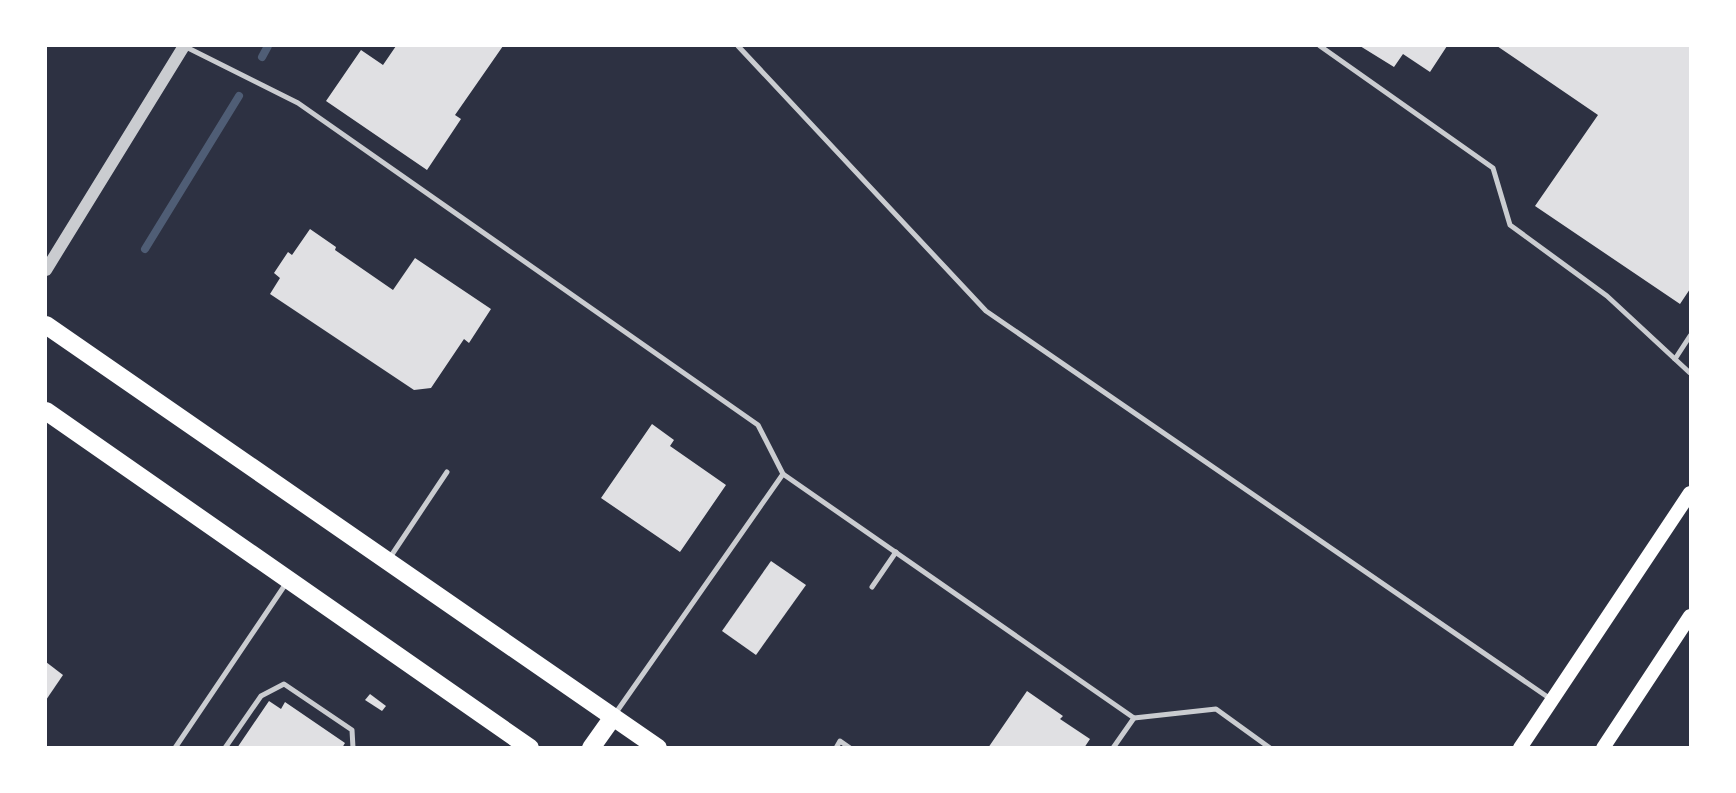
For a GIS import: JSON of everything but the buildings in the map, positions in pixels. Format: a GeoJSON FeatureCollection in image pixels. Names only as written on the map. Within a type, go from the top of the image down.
{"type":"FeatureCollection","features":[{"type":"Feature","properties":{"kind":"main road"},"geometry":{"type":"LineString","coordinates":[[46,324],[658,747]]}},
{"type":"Feature","properties":{"kind":"main road"},"geometry":{"type":"LineString","coordinates":[[46,411],[530,747]]}},
{"type":"Feature","properties":{"kind":"main road"},"geometry":{"type":"LineString","coordinates":[[1520,747],[1690,494]]}},
{"type":"Feature","properties":{"kind":"main road"},"geometry":{"type":"LineString","coordinates":[[1603,747],[1690,616]]}},
{"type":"Feature","properties":{"kind":"main road"},"geometry":{"type":"LineString","coordinates":[[591,747],[613,717]]}},
{"type":"Feature","properties":{"kind":"street"},"geometry":{"type":"LineString","coordinates":[[46,270],[184,46]]}},
{"type":"Feature","properties":{"kind":"lane"},"geometry":{"type":"LineString","coordinates":[[184,46],[298,103],[737,410],[758,425],[783,474],[1133,718],[1216,709],[1270,747]]}},
{"type":"Feature","properties":{"kind":"lane"},"geometry":{"type":"LineString","coordinates":[[738,46],[986,311],[1552,700]]}},
{"type":"Feature","properties":{"kind":"lane"},"geometry":{"type":"LineString","coordinates":[[1320,46],[1493,168],[1510,225],[1607,296],[1690,373]]}},
{"type":"Feature","properties":{"kind":"lane"},"geometry":{"type":"LineString","coordinates":[[1675,359],[1690,336]]}},
{"type":"Feature","properties":{"kind":"lane"},"geometry":{"type":"LineString","coordinates":[[388,561],[447,471]]}},
{"type":"Feature","properties":{"kind":"lane"},"geometry":{"type":"LineString","coordinates":[[613,717],[783,474]]}},
{"type":"Feature","properties":{"kind":"lane"},"geometry":{"type":"LineString","coordinates":[[872,587],[896,552]]}},
{"type":"Feature","properties":{"kind":"lane"},"geometry":{"type":"LineString","coordinates":[[175,747],[289,580]]}},
{"type":"Feature","properties":{"kind":"lane"},"geometry":{"type":"LineString","coordinates":[[225,747],[261,696],[284,684],[352,730],[353,747]]}},
{"type":"Feature","properties":{"kind":"lane"},"geometry":{"type":"LineString","coordinates":[[1113,747],[1133,718]]}},
{"type":"Feature","properties":{"kind":"lane"},"geometry":{"type":"LineString","coordinates":[[836,747],[840,741],[850,747]]}},
{"type":"Feature","properties":{"kind":"waterway"},"geometry":{"type":"LineString","coordinates":[[262,57],[268,46]]}},
{"type":"Feature","properties":{"kind":"waterway"},"geometry":{"type":"LineString","coordinates":[[145,249],[239,96]]}}]}
